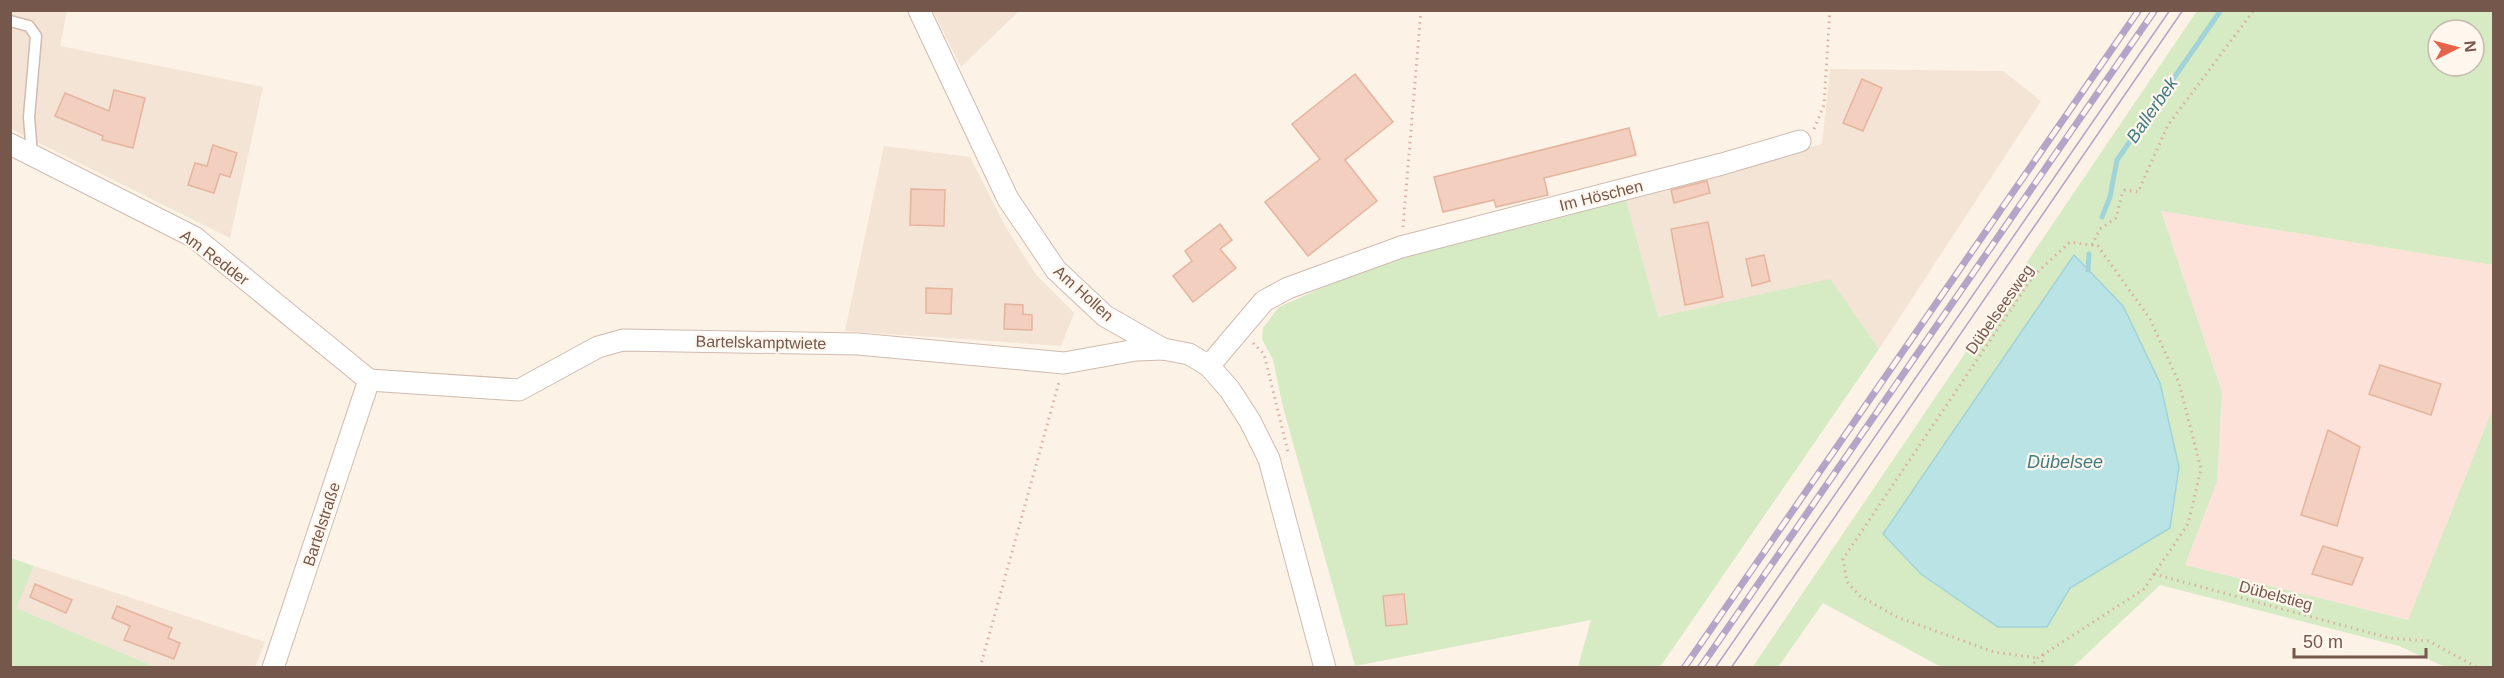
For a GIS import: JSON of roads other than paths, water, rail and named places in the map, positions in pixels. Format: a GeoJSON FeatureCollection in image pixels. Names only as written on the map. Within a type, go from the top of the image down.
{"type":"FeatureCollection","features":[{"type":"Feature","properties":{"kind":"street","name":"Am Hollen"},"geometry":{"type":"LineString","coordinates":[[919,10],[1008,199],[1056,270],[1105,316],[1163,349],[1189,354],[1209,366],[1235,397],[1269,459],[1325,668]]}},
{"type":"Feature","properties":{"kind":"street","name":"Im Höschen"},"geometry":{"type":"LineString","coordinates":[[1209,366],[1264,301],[1288,288],[1401,247],[1722,164],[1800,141]]}},
{"type":"Feature","properties":{"kind":"street","name":"Am Redder"},"geometry":{"type":"LineString","coordinates":[[10,144],[194,237],[369,380]]}},
{"type":"Feature","properties":{"kind":"street","name":"Bartelskamptwiete"},"geometry":{"type":"LineString","coordinates":[[369,380],[519,390],[598,347],[623,340],[858,344],[1064,363],[1136,350],[1163,349]]}},
{"type":"Feature","properties":{"kind":"street","name":"Bartelstraße"},"geometry":{"type":"LineString","coordinates":[[273,668],[369,380]]}},
{"type":"Feature","properties":{"kind":"lane"},"geometry":{"type":"LineString","coordinates":[[10,21],[29,26],[36,36],[29,117],[32,155]]}},
{"type":"Feature","properties":{"kind":"water","name":"Dübelsee"},"geometry":{"type":"Polygon","coordinates":[[[2074,255],[2123,306],[2160,383],[2179,467],[2170,528],[2070,588],[2047,627],[1998,627],[1921,574],[1883,534],[2074,255]]]}},
{"type":"Feature","properties":{"kind":"waterway","name":"Ballerbek"},"geometry":{"type":"LineString","coordinates":[[2102,217],[2110,197],[2117,160],[2221,10]]}},
{"type":"Feature","properties":{"kind":"waterway","name":"Ballerbek"},"geometry":{"type":"LineString","coordinates":[[2088,270],[2089,254]]}},
{"type":"Feature","properties":{"kind":"tram line"},"geometry":{"type":"LineString","coordinates":[[1715,668],[2170,10]]}},
{"type":"Feature","properties":{"kind":"tram line"},"geometry":{"type":"LineString","coordinates":[[1731,668],[2183,10]]}},
{"type":"Feature","properties":{"kind":"railway"},"geometry":{"type":"LineString","coordinates":[[1684,668],[2139,10]]}},
{"type":"Feature","properties":{"kind":"railway"},"geometry":{"type":"LineString","coordinates":[[1700,668],[2155,10]]}}]}
